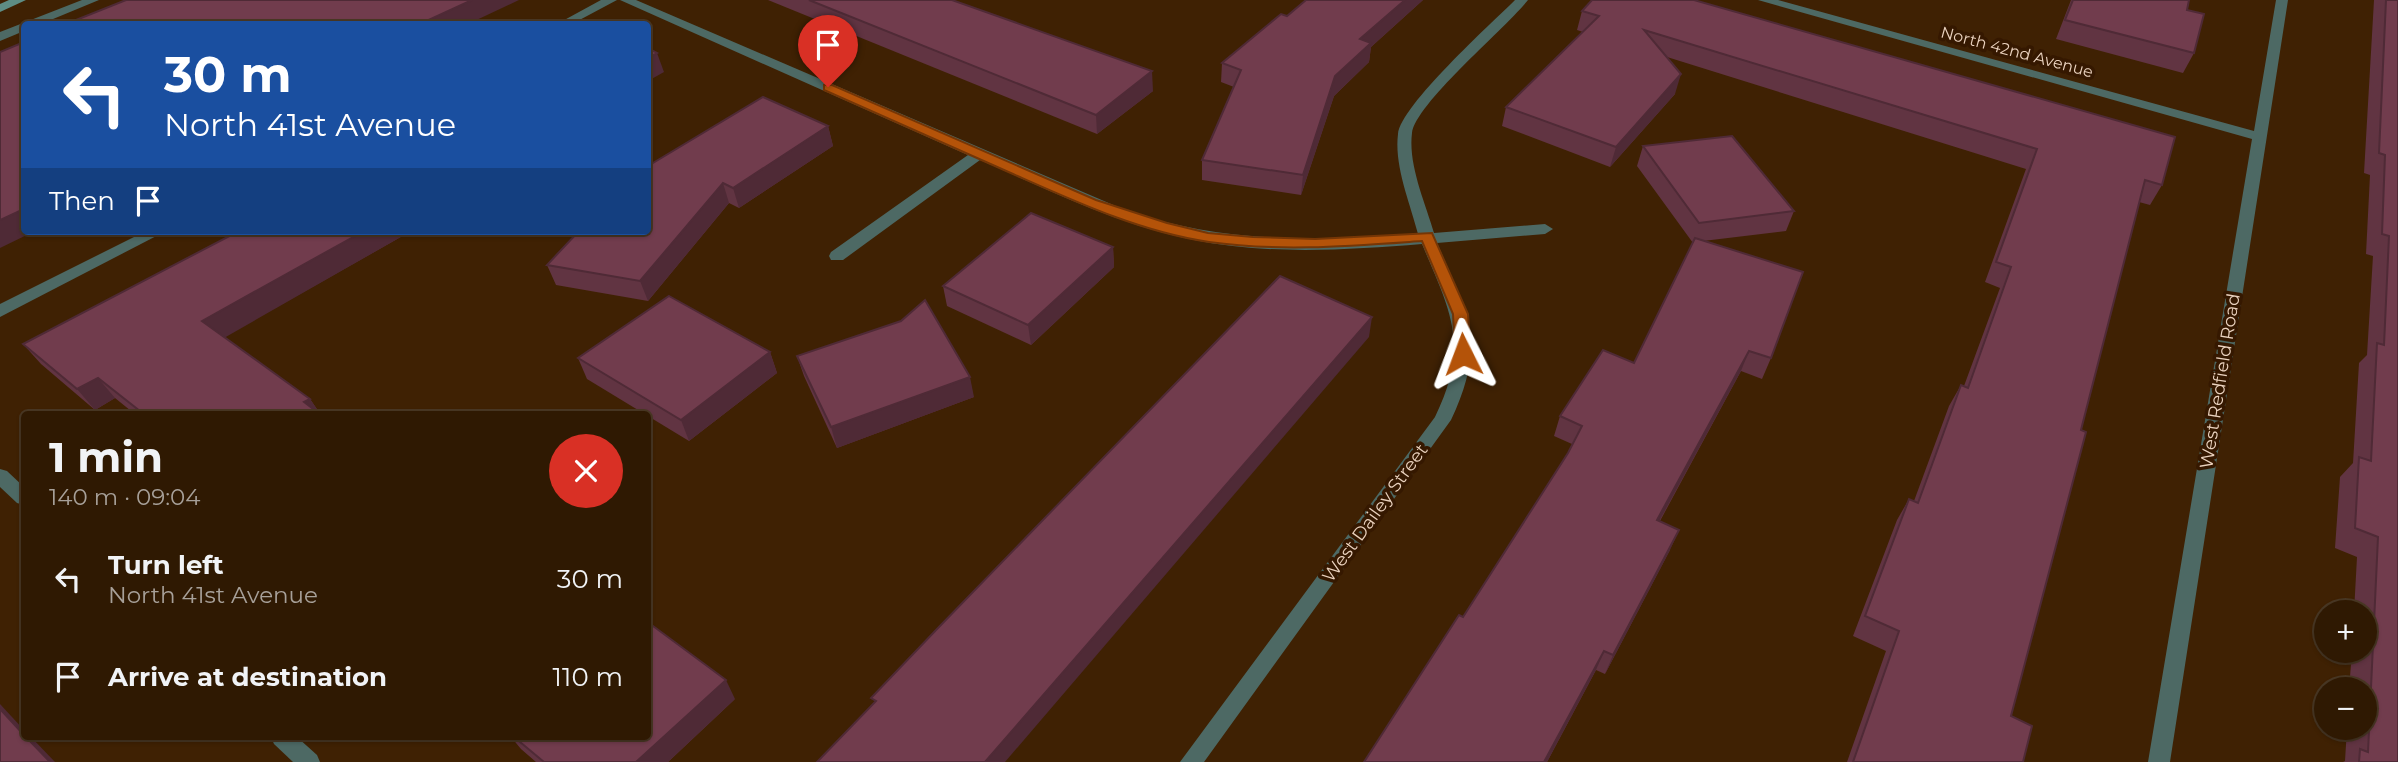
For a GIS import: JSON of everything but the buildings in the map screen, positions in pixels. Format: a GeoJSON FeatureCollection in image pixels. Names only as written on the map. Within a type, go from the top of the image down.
{"type":"FeatureCollection","features":[{"type":"Feature","properties":{"kind":"main road"},"geometry":{"type":"LineString","coordinates":[[0,8],[20,0]]}},
{"type":"Feature","properties":{"kind":"street"},"geometry":{"type":"LineString","coordinates":[[39,21],[93,0]]}},
{"type":"Feature","properties":{"kind":"street"},"geometry":{"type":"LineString","coordinates":[[569,21],[611,0]]}},
{"type":"Feature","properties":{"kind":"street"},"geometry":{"type":"LineString","coordinates":[[626,0],[1091,203],[1141,221],[1208,237],[1315,244],[1545,229]]}},
{"type":"Feature","properties":{"kind":"street","name":"West Dailey Street"},"geometry":{"type":"LineString","coordinates":[[1191,762],[1442,420],[1457,389],[1463,354],[1461,314],[1427,237],[1406,159],[1405,131],[1419,106],[1522,0]]}},
{"type":"Feature","properties":{"kind":"street","name":"North 42nd Avenue"},"geometry":{"type":"LineString","coordinates":[[1764,0],[2260,137]]}},
{"type":"Feature","properties":{"kind":"street","name":"West Redfield Road"},"geometry":{"type":"LineString","coordinates":[[2159,762],[2283,0]]}},
{"type":"Feature","properties":{"kind":"street"},"geometry":{"type":"LineString","coordinates":[[0,37],[21,28]]}},
{"type":"Feature","properties":{"kind":"street"},"geometry":{"type":"LineString","coordinates":[[837,256],[979,153]]}},
{"type":"Feature","properties":{"kind":"street"},"geometry":{"type":"LineString","coordinates":[[0,312],[150,235]]}},
{"type":"Feature","properties":{"kind":"street"},"geometry":{"type":"LineString","coordinates":[[0,476],[21,495]]}},
{"type":"Feature","properties":{"kind":"street"},"geometry":{"type":"LineString","coordinates":[[285,740],[309,762]]}},
{"type":"Feature","properties":{"kind":"route"},"geometry":{"type":"LineString","coordinates":[[828,87],[1091,203],[1141,221],[1208,237],[1253,242],[1315,244],[1427,237],[1461,314],[1463,354]]}}]}
